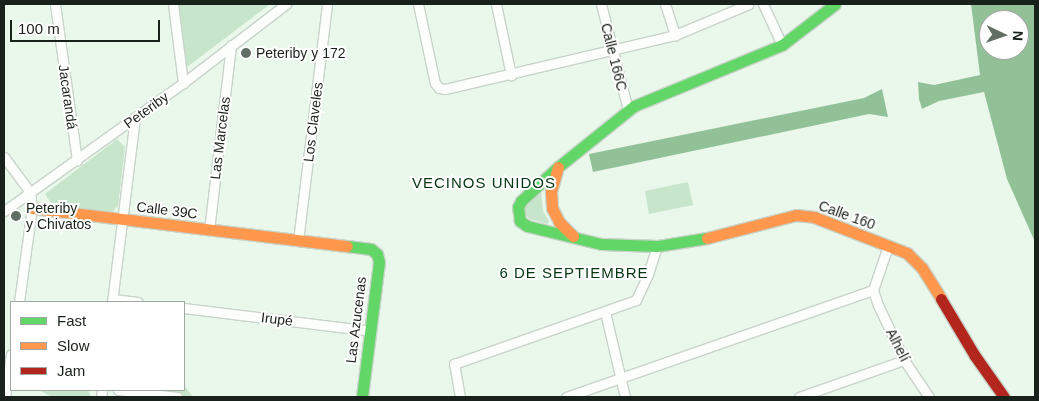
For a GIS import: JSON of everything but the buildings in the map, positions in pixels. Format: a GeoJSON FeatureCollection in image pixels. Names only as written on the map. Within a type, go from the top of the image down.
{"type":"FeatureCollection","features":[{"type":"Feature","properties":{"kind":"main road","name":"Calle 160"},"geometry":{"type":"LineString","coordinates":[[835,4],[813,23],[782,45],[650,98],[628,110],[521,200],[518,214],[520,221],[527,226],[601,244],[657,246],[685,243],[722,235],[796,215],[814,217],[907,253],[922,268],[975,356],[1004,397]]}},
{"type":"Feature","properties":{"kind":"main road"},"geometry":{"type":"LineString","coordinates":[[558,168],[551,192],[552,208],[559,222],[575,238]]}},
{"type":"Feature","properties":{"kind":"main road","name":"Calle 39C"},"geometry":{"type":"LineString","coordinates":[[32,208],[371,249]]}},
{"type":"Feature","properties":{"kind":"main road","name":"Las Azucenas"},"geometry":{"type":"LineString","coordinates":[[362,397],[379,262],[377,254],[371,249]]}},
{"type":"Feature","properties":{"kind":"street","name":"Jacarandá"},"geometry":{"type":"LineString","coordinates":[[55,4],[77,160]]}},
{"type":"Feature","properties":{"kind":"street"},"geometry":{"type":"LineString","coordinates":[[172,4],[184,83]]}},
{"type":"Feature","properties":{"kind":"street","name":"Peteriby"},"geometry":{"type":"LineString","coordinates":[[4,211],[184,83],[286,4]]}},
{"type":"Feature","properties":{"kind":"street","name":"Los Claveles"},"geometry":{"type":"LineString","coordinates":[[298,241],[327,4]]}},
{"type":"Feature","properties":{"kind":"street"},"geometry":{"type":"LineString","coordinates":[[418,4],[435,82],[439,88],[445,89],[675,35],[749,4]]}},
{"type":"Feature","properties":{"kind":"street"},"geometry":{"type":"LineString","coordinates":[[496,4],[511,75]]}},
{"type":"Feature","properties":{"kind":"street","name":"Calle 166C"},"geometry":{"type":"LineString","coordinates":[[601,4],[628,110]]}},
{"type":"Feature","properties":{"kind":"street"},"geometry":{"type":"LineString","coordinates":[[665,4],[675,35]]}},
{"type":"Feature","properties":{"kind":"street"},"geometry":{"type":"LineString","coordinates":[[763,4],[782,45]]}},
{"type":"Feature","properties":{"kind":"street","name":"Las Marcelas"},"geometry":{"type":"LineString","coordinates":[[209,230],[231,45]]}},
{"type":"Feature","properties":{"kind":"street"},"geometry":{"type":"LineString","coordinates":[[113,301],[135,118]]}},
{"type":"Feature","properties":{"kind":"street"},"geometry":{"type":"LineString","coordinates":[[4,157],[30,192],[32,208],[19,301]]}},
{"type":"Feature","properties":{"kind":"street"},"geometry":{"type":"LineString","coordinates":[[460,397],[454,364],[636,300],[648,274],[657,246]]}},
{"type":"Feature","properties":{"kind":"street"},"geometry":{"type":"LineString","coordinates":[[566,397],[873,290],[888,246]]}},
{"type":"Feature","properties":{"kind":"street","name":"Alhelí"},"geometry":{"type":"LineString","coordinates":[[873,290],[878,305],[904,360],[930,397]]}},
{"type":"Feature","properties":{"kind":"street","name":"Irupé"},"geometry":{"type":"LineString","coordinates":[[185,308],[370,331]]}},
{"type":"Feature","properties":{"kind":"street"},"geometry":{"type":"LineString","coordinates":[[605,312],[625,397]]}},
{"type":"Feature","properties":{"kind":"street"},"geometry":{"type":"LineString","coordinates":[[799,397],[904,360]]}},
{"type":"Feature","properties":{"kind":"street"},"geometry":{"type":"LineString","coordinates":[[5,397],[10,361]]}},
{"type":"Feature","properties":{"kind":"street"},"geometry":{"type":"LineString","coordinates":[[127,391],[178,397]]}},
{"type":"Feature","properties":{"kind":"shaded area"},"geometry":{"type":"Polygon","coordinates":[[[178,4],[270,4],[187,67],[178,4]]]}},
{"type":"Feature","properties":{"kind":"shaded area"},"geometry":{"type":"Polygon","coordinates":[[[971,4],[1035,4],[1035,242],[1007,179],[984,92],[939,101],[922,109],[919,99],[918,82],[934,85],[980,75],[971,4]]]}},
{"type":"Feature","properties":{"kind":"shaded area"},"geometry":{"type":"Polygon","coordinates":[[[882,89],[888,117],[869,114],[593,172],[589,154],[864,98],[882,89]]]}},
{"type":"Feature","properties":{"kind":"shaded area"},"geometry":{"type":"Polygon","coordinates":[[[117,139],[125,147],[118,206],[110,214],[54,207],[45,194],[117,139]]]}},
{"type":"Feature","properties":{"kind":"shaded area"},"geometry":{"type":"Polygon","coordinates":[[[688,182],[693,205],[649,214],[645,191],[688,182]]]}},
{"type":"Feature","properties":{"kind":"shaded area"},"geometry":{"type":"Polygon","coordinates":[[[541,191],[543,211],[549,221],[548,224],[530,219],[525,214],[526,204],[541,191]]]}},
{"type":"Feature","properties":{"kind":"shaded area"},"geometry":{"type":"Polygon","coordinates":[[[185,386],[193,397],[134,397],[137,391],[185,391],[185,386]]]}},
{"type":"Feature","properties":{"kind":"shaded area"},"geometry":{"type":"Polygon","coordinates":[[[41,391],[88,391],[91,397],[50,396],[41,391]]]}},
{"type":"Feature","properties":{"kind":"traffic: fast"},"geometry":{"type":"LineString","coordinates":[[707,238],[657,246],[601,244],[527,226],[520,221],[518,207],[521,201],[558,167],[634,106],[782,45],[835,4]]}},
{"type":"Feature","properties":{"kind":"traffic: fast"},"geometry":{"type":"LineString","coordinates":[[347,246],[371,249],[377,254],[379,262],[362,397]]}},
{"type":"Feature","properties":{"kind":"traffic: slow"},"geometry":{"type":"LineString","coordinates":[[558,167],[551,192],[552,208],[559,222],[573,236]]}},
{"type":"Feature","properties":{"kind":"traffic: slow"},"geometry":{"type":"LineString","coordinates":[[32,208],[347,246]]}},
{"type":"Feature","properties":{"kind":"traffic: slow"},"geometry":{"type":"LineString","coordinates":[[707,238],[796,215],[814,217],[907,253],[922,268],[941,299]]}},
{"type":"Feature","properties":{"kind":"traffic: jam"},"geometry":{"type":"LineString","coordinates":[[941,299],[975,356],[1004,397]]}},
{"type":"Feature","properties":{"kind":"place","name":"Peteriby y 172"},"geometry":{"type":"Point","coordinates":[246,53]}},
{"type":"Feature","properties":{"kind":"place","name":"Peteriby y Chivatos"},"geometry":{"type":"Point","coordinates":[16,216]}},
{"type":"Feature","properties":{"kind":"district","name":"VECINOS UNIDOS"},"geometry":{"type":"Point","coordinates":[484,183]}},
{"type":"Feature","properties":{"kind":"district","name":"6 DE SEPTIEMBRE"},"geometry":{"type":"Point","coordinates":[574,273]}}]}
